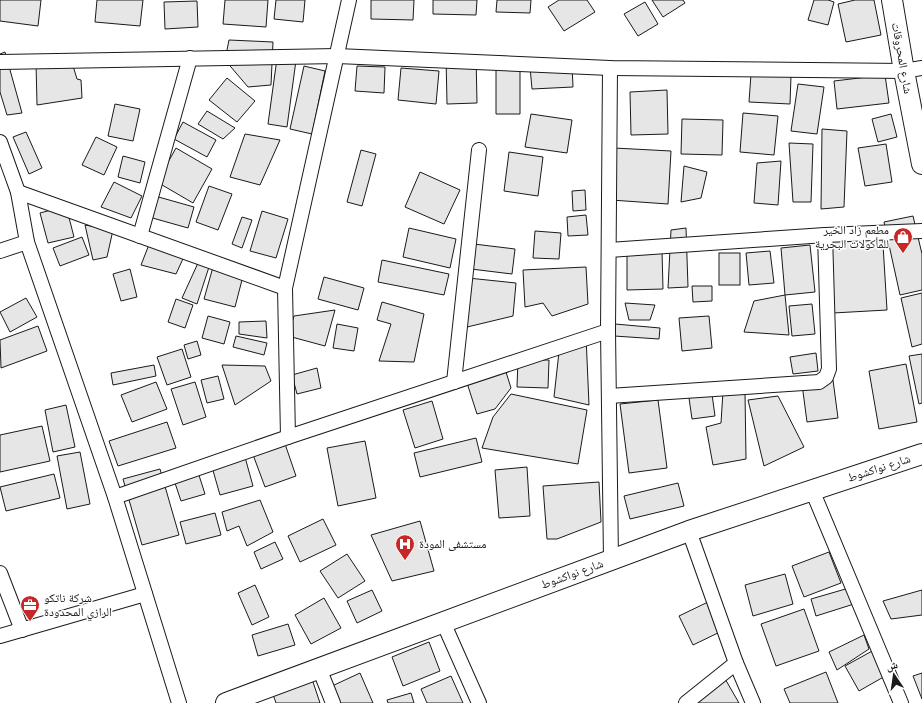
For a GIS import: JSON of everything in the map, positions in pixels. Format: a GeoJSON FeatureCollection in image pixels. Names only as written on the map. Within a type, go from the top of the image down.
{"type":"FeatureCollection","features":[{"type":"Feature","properties":{"kind":"street"},"geometry":{"type":"LineString","coordinates":[[288,437],[285,288],[349,0]]}},
{"type":"Feature","properties":{"kind":"street","name":"شارع المحروقات"},"geometry":{"type":"LineString","coordinates":[[892,0],[913,70],[922,164]]}},
{"type":"Feature","properties":{"kind":"street"},"geometry":{"type":"LineString","coordinates":[[0,62],[337,56],[610,68],[913,70]]}},
{"type":"Feature","properties":{"kind":"street"},"geometry":{"type":"LineString","coordinates":[[140,236],[190,58]]}},
{"type":"Feature","properties":{"kind":"street"},"geometry":{"type":"LineString","coordinates":[[610,68],[608,331],[611,560]]}},
{"type":"Feature","properties":{"kind":"street"},"geometry":{"type":"LineString","coordinates":[[0,142],[18,192],[27,242],[115,497],[179,703]]}},
{"type":"Feature","properties":{"kind":"street"},"geometry":{"type":"LineString","coordinates":[[454,382],[479,150]]}},
{"type":"Feature","properties":{"kind":"street"},"geometry":{"type":"LineString","coordinates":[[18,192],[285,288]]}},
{"type":"Feature","properties":{"kind":"street"},"geometry":{"type":"LineString","coordinates":[[609,250],[825,235],[922,231]]}},
{"type":"Feature","properties":{"kind":"street"},"geometry":{"type":"LineString","coordinates":[[609,396],[819,382],[826,377],[829,369],[825,235]]}},
{"type":"Feature","properties":{"kind":"street"},"geometry":{"type":"LineString","coordinates":[[0,251],[27,242]]}},
{"type":"Feature","properties":{"kind":"street"},"geometry":{"type":"LineString","coordinates":[[115,497],[288,437],[608,331]]}},
{"type":"Feature","properties":{"kind":"street","name":"شارع نواكشوط"},"geometry":{"type":"LineString","coordinates":[[226,703],[689,531],[922,454]]}},
{"type":"Feature","properties":{"kind":"street"},"geometry":{"type":"LineString","coordinates":[[812,490],[901,703]]}},
{"type":"Feature","properties":{"kind":"street"},"geometry":{"type":"LineString","coordinates":[[689,531],[736,663],[753,703]]}},
{"type":"Feature","properties":{"kind":"street"},"geometry":{"type":"LineString","coordinates":[[0,573],[22,630]]}},
{"type":"Feature","properties":{"kind":"street"},"geometry":{"type":"LineString","coordinates":[[0,636],[145,594]]}},
{"type":"Feature","properties":{"kind":"street"},"geometry":{"type":"LineString","coordinates":[[443,622],[479,703]]}},
{"type":"Feature","properties":{"kind":"street"},"geometry":{"type":"LineString","coordinates":[[686,703],[736,663]]}},
{"type":"Feature","properties":{"kind":"street"},"geometry":{"type":"LineString","coordinates":[[319,668],[333,703]]}},
{"type":"Feature","properties":{"kind":"building"},"geometry":{"type":"Polygon","coordinates":[[[0,0],[41,0],[38,26],[0,21],[0,0]]]}},
{"type":"Feature","properties":{"kind":"building"},"geometry":{"type":"Polygon","coordinates":[[[97,0],[143,0],[140,26],[95,22],[97,0]]]}},
{"type":"Feature","properties":{"kind":"building"},"geometry":{"type":"Polygon","coordinates":[[[225,0],[268,0],[266,27],[223,24],[225,0]]]}},
{"type":"Feature","properties":{"kind":"building"},"geometry":{"type":"Polygon","coordinates":[[[276,0],[305,0],[303,22],[274,19],[276,0]]]}},
{"type":"Feature","properties":{"kind":"building"},"geometry":{"type":"Polygon","coordinates":[[[371,0],[414,0],[413,20],[371,19],[371,0]]]}},
{"type":"Feature","properties":{"kind":"building"},"geometry":{"type":"Polygon","coordinates":[[[433,0],[477,0],[476,15],[433,14],[433,0]]]}},
{"type":"Feature","properties":{"kind":"building"},"geometry":{"type":"Polygon","coordinates":[[[497,0],[531,0],[530,13],[496,12],[497,0]]]}},
{"type":"Feature","properties":{"kind":"building"},"geometry":{"type":"Polygon","coordinates":[[[559,0],[587,0],[595,12],[564,31],[548,7],[559,0]]]}},
{"type":"Feature","properties":{"kind":"building"},"geometry":{"type":"Polygon","coordinates":[[[652,0],[683,0],[685,3],[663,17],[652,0]]]}},
{"type":"Feature","properties":{"kind":"building"},"geometry":{"type":"Polygon","coordinates":[[[814,0],[828,0],[834,2],[828,25],[808,20],[814,0]]]}},
{"type":"Feature","properties":{"kind":"building"},"geometry":{"type":"Polygon","coordinates":[[[855,0],[874,0],[881,35],[846,42],[838,4],[855,0]]]}},
{"type":"Feature","properties":{"kind":"building"},"geometry":{"type":"Polygon","coordinates":[[[197,1],[198,27],[165,29],[164,2],[197,1]]]}},
{"type":"Feature","properties":{"kind":"building"},"geometry":{"type":"Polygon","coordinates":[[[645,2],[658,24],[638,36],[624,14],[645,2]]]}},
{"type":"Feature","properties":{"kind":"building"},"geometry":{"type":"Polygon","coordinates":[[[229,40],[273,42],[271,85],[248,87],[225,60],[229,40]]]}},
{"type":"Feature","properties":{"kind":"building"},"geometry":{"type":"Polygon","coordinates":[[[278,51],[297,53],[287,127],[268,124],[278,51]]]}},
{"type":"Feature","properties":{"kind":"building"},"geometry":{"type":"Polygon","coordinates":[[[5,52],[22,113],[7,115],[0,92],[0,54],[5,52]]]}},
{"type":"Feature","properties":{"kind":"building"},"geometry":{"type":"Polygon","coordinates":[[[476,55],[477,103],[447,104],[446,56],[476,55]]]}},
{"type":"Feature","properties":{"kind":"building"},"geometry":{"type":"Polygon","coordinates":[[[496,56],[520,57],[520,114],[496,114],[496,56]]]}},
{"type":"Feature","properties":{"kind":"building"},"geometry":{"type":"Polygon","coordinates":[[[71,59],[77,79],[81,80],[82,98],[37,105],[36,63],[71,59]]]}},
{"type":"Feature","properties":{"kind":"building"},"geometry":{"type":"Polygon","coordinates":[[[572,64],[573,87],[532,89],[530,67],[572,64]]]}},
{"type":"Feature","properties":{"kind":"building"},"geometry":{"type":"Polygon","coordinates":[[[304,66],[325,71],[312,134],[290,129],[304,66]]]}},
{"type":"Feature","properties":{"kind":"building"},"geometry":{"type":"Polygon","coordinates":[[[357,66],[385,67],[384,93],[355,91],[357,66]]]}},
{"type":"Feature","properties":{"kind":"building"},"geometry":{"type":"Polygon","coordinates":[[[401,68],[439,71],[436,104],[398,100],[401,68]]]}},
{"type":"Feature","properties":{"kind":"building"},"geometry":{"type":"Polygon","coordinates":[[[751,74],[791,76],[790,104],[749,102],[751,74]]]}},
{"type":"Feature","properties":{"kind":"building"},"geometry":{"type":"Polygon","coordinates":[[[885,75],[889,103],[837,109],[834,81],[885,75]]]}},
{"type":"Feature","properties":{"kind":"building"},"geometry":{"type":"Polygon","coordinates":[[[227,78],[255,101],[237,122],[209,100],[227,78]]]}},
{"type":"Feature","properties":{"kind":"building"},"geometry":{"type":"Polygon","coordinates":[[[798,84],[824,87],[817,134],[791,131],[798,84]]]}},
{"type":"Feature","properties":{"kind":"building"},"geometry":{"type":"Polygon","coordinates":[[[667,90],[668,134],[631,135],[630,92],[667,90]]]}},
{"type":"Feature","properties":{"kind":"building"},"geometry":{"type":"Polygon","coordinates":[[[115,104],[140,109],[133,141],[108,136],[115,104]]]}},
{"type":"Feature","properties":{"kind":"building"},"geometry":{"type":"Polygon","coordinates":[[[207,111],[235,128],[223,139],[198,124],[207,111]]]}},
{"type":"Feature","properties":{"kind":"building"},"geometry":{"type":"Polygon","coordinates":[[[743,113],[778,116],[774,155],[740,152],[743,113]]]}},
{"type":"Feature","properties":{"kind":"building"},"geometry":{"type":"Polygon","coordinates":[[[531,114],[572,120],[567,153],[525,147],[531,114]]]}},
{"type":"Feature","properties":{"kind":"building"},"geometry":{"type":"Polygon","coordinates":[[[891,114],[897,137],[878,142],[872,119],[891,114]]]}},
{"type":"Feature","properties":{"kind":"building"},"geometry":{"type":"Polygon","coordinates":[[[682,119],[723,120],[722,155],[681,154],[682,119]]]}},
{"type":"Feature","properties":{"kind":"building"},"geometry":{"type":"Polygon","coordinates":[[[183,122],[216,140],[207,157],[174,139],[183,122]]]}},
{"type":"Feature","properties":{"kind":"building"},"geometry":{"type":"Polygon","coordinates":[[[822,129],[847,131],[844,207],[821,209],[822,129]]]}},
{"type":"Feature","properties":{"kind":"building"},"geometry":{"type":"Polygon","coordinates":[[[26,132],[42,168],[29,174],[13,137],[26,132]]]}},
{"type":"Feature","properties":{"kind":"building"},"geometry":{"type":"Polygon","coordinates":[[[245,134],[280,140],[260,185],[230,177],[245,134]]]}},
{"type":"Feature","properties":{"kind":"building"},"geometry":{"type":"Polygon","coordinates":[[[96,137],[117,147],[104,175],[82,165],[96,137]]]}},
{"type":"Feature","properties":{"kind":"building"},"geometry":{"type":"Polygon","coordinates":[[[789,143],[813,144],[811,202],[793,202],[789,143]]]}},
{"type":"Feature","properties":{"kind":"building"},"geometry":{"type":"Polygon","coordinates":[[[886,144],[892,182],[865,186],[858,148],[886,144]]]}},
{"type":"Feature","properties":{"kind":"building"},"geometry":{"type":"Polygon","coordinates":[[[176,148],[212,169],[193,203],[157,182],[176,148]]]}},
{"type":"Feature","properties":{"kind":"building"},"geometry":{"type":"Polygon","coordinates":[[[614,148],[671,151],[668,204],[611,200],[614,148]]]}},
{"type":"Feature","properties":{"kind":"building"},"geometry":{"type":"Polygon","coordinates":[[[361,150],[376,154],[362,206],[347,202],[361,150]]]}},
{"type":"Feature","properties":{"kind":"building"},"geometry":{"type":"Polygon","coordinates":[[[509,152],[543,157],[538,196],[504,191],[509,152]]]}},
{"type":"Feature","properties":{"kind":"building"},"geometry":{"type":"Polygon","coordinates":[[[123,156],[145,162],[140,183],[118,177],[123,156]]]}},
{"type":"Feature","properties":{"kind":"building"},"geometry":{"type":"Polygon","coordinates":[[[781,161],[778,205],[754,203],[757,163],[781,161]]]}},
{"type":"Feature","properties":{"kind":"building"},"geometry":{"type":"Polygon","coordinates":[[[684,166],[707,172],[701,198],[681,202],[684,166]]]}},
{"type":"Feature","properties":{"kind":"building"},"geometry":{"type":"Polygon","coordinates":[[[420,172],[460,190],[444,224],[405,207],[420,172]]]}},
{"type":"Feature","properties":{"kind":"building"},"geometry":{"type":"Polygon","coordinates":[[[114,182],[142,196],[131,218],[101,207],[114,182]]]}},
{"type":"Feature","properties":{"kind":"building"},"geometry":{"type":"Polygon","coordinates":[[[209,186],[232,194],[218,230],[196,222],[209,186]]]}},
{"type":"Feature","properties":{"kind":"building"},"geometry":{"type":"Polygon","coordinates":[[[585,190],[586,210],[573,211],[572,191],[585,190]]]}},
{"type":"Feature","properties":{"kind":"building"},"geometry":{"type":"Polygon","coordinates":[[[155,196],[194,207],[188,228],[149,217],[155,196]]]}},
{"type":"Feature","properties":{"kind":"building"},"geometry":{"type":"Polygon","coordinates":[[[66,206],[74,237],[48,243],[40,213],[66,206]]]}},
{"type":"Feature","properties":{"kind":"building"},"geometry":{"type":"Polygon","coordinates":[[[262,211],[288,219],[276,258],[250,251],[262,211]]]}},
{"type":"Feature","properties":{"kind":"building"},"geometry":{"type":"Polygon","coordinates":[[[586,215],[588,235],[568,236],[567,217],[586,215]]]}},
{"type":"Feature","properties":{"kind":"building"},"geometry":{"type":"Polygon","coordinates":[[[913,216],[922,254],[922,290],[900,295],[884,222],[913,216]]]}},
{"type":"Feature","properties":{"kind":"building"},"geometry":{"type":"Polygon","coordinates":[[[242,217],[252,220],[242,248],[232,244],[242,217]]]}},
{"type":"Feature","properties":{"kind":"building"},"geometry":{"type":"Polygon","coordinates":[[[85,225],[113,230],[107,257],[93,260],[85,225]]]}},
{"type":"Feature","properties":{"kind":"building"},"geometry":{"type":"Polygon","coordinates":[[[409,228],[456,239],[450,268],[403,257],[409,228]]]}},
{"type":"Feature","properties":{"kind":"building"},"geometry":{"type":"Polygon","coordinates":[[[686,228],[688,287],[668,288],[671,230],[686,228]]]}},
{"type":"Feature","properties":{"kind":"building"},"geometry":{"type":"Polygon","coordinates":[[[882,228],[887,310],[833,313],[828,232],[882,228]]]}},
{"type":"Feature","properties":{"kind":"building"},"geometry":{"type":"Polygon","coordinates":[[[535,231],[561,233],[559,259],[533,258],[535,231]]]}},
{"type":"Feature","properties":{"kind":"building"},"geometry":{"type":"Polygon","coordinates":[[[82,237],[89,255],[60,266],[53,248],[82,237]]]}},
{"type":"Feature","properties":{"kind":"building"},"geometry":{"type":"Polygon","coordinates":[[[150,242],[187,250],[176,274],[141,265],[150,242]]]}},
{"type":"Feature","properties":{"kind":"building"},"geometry":{"type":"Polygon","coordinates":[[[474,244],[515,249],[512,274],[471,269],[474,244]]]}},
{"type":"Feature","properties":{"kind":"building"},"geometry":{"type":"Polygon","coordinates":[[[810,245],[815,292],[785,295],[781,248],[810,245]]]}},
{"type":"Feature","properties":{"kind":"building"},"geometry":{"type":"Polygon","coordinates":[[[662,251],[663,289],[627,290],[627,252],[662,251]]]}},
{"type":"Feature","properties":{"kind":"building"},"geometry":{"type":"Polygon","coordinates":[[[770,251],[774,283],[749,285],[746,253],[770,251]]]}},
{"type":"Feature","properties":{"kind":"building"},"geometry":{"type":"Polygon","coordinates":[[[719,253],[740,253],[740,285],[719,285],[719,253]]]}},
{"type":"Feature","properties":{"kind":"building"},"geometry":{"type":"Polygon","coordinates":[[[382,260],[449,274],[444,295],[378,282],[382,260]]]}},
{"type":"Feature","properties":{"kind":"building"},"geometry":{"type":"Polygon","coordinates":[[[198,263],[209,267],[197,304],[182,298],[198,263]]]}},
{"type":"Feature","properties":{"kind":"building"},"geometry":{"type":"Polygon","coordinates":[[[213,267],[243,276],[235,307],[204,299],[213,267]]]}},
{"type":"Feature","properties":{"kind":"building"},"geometry":{"type":"Polygon","coordinates":[[[586,267],[588,304],[552,316],[543,303],[525,307],[523,270],[586,267]]]}},
{"type":"Feature","properties":{"kind":"building"},"geometry":{"type":"Polygon","coordinates":[[[130,269],[137,297],[121,301],[113,274],[130,269]]]}},
{"type":"Feature","properties":{"kind":"building"},"geometry":{"type":"Polygon","coordinates":[[[324,277],[364,288],[358,310],[318,299],[324,277]]]}},
{"type":"Feature","properties":{"kind":"building"},"geometry":{"type":"Polygon","coordinates":[[[468,278],[516,283],[513,316],[463,328],[468,278]]]}},
{"type":"Feature","properties":{"kind":"building"},"geometry":{"type":"Polygon","coordinates":[[[692,286],[712,286],[712,301],[693,302],[692,286]]]}},
{"type":"Feature","properties":{"kind":"building"},"geometry":{"type":"Polygon","coordinates":[[[922,293],[922,344],[912,347],[901,298],[922,293]]]}},
{"type":"Feature","properties":{"kind":"building"},"geometry":{"type":"Polygon","coordinates":[[[785,295],[789,335],[744,332],[754,301],[785,295]]]}},
{"type":"Feature","properties":{"kind":"building"},"geometry":{"type":"Polygon","coordinates":[[[26,298],[37,317],[10,332],[0,312],[26,298]]]}},
{"type":"Feature","properties":{"kind":"building"},"geometry":{"type":"Polygon","coordinates":[[[176,299],[193,305],[185,328],[168,322],[176,299]]]}},
{"type":"Feature","properties":{"kind":"building"},"geometry":{"type":"Polygon","coordinates":[[[382,302],[424,314],[414,362],[379,361],[391,324],[377,320],[382,302]]]}},
{"type":"Feature","properties":{"kind":"building"},"geometry":{"type":"Polygon","coordinates":[[[625,303],[655,305],[650,320],[629,320],[625,303]]]}},
{"type":"Feature","properties":{"kind":"building"},"geometry":{"type":"Polygon","coordinates":[[[812,304],[815,334],[792,336],[789,306],[812,304]]]}},
{"type":"Feature","properties":{"kind":"building"},"geometry":{"type":"Polygon","coordinates":[[[335,310],[325,346],[288,336],[294,316],[335,310]]]}},
{"type":"Feature","properties":{"kind":"building"},"geometry":{"type":"Polygon","coordinates":[[[208,316],[230,322],[224,344],[202,338],[208,316]]]}},
{"type":"Feature","properties":{"kind":"building"},"geometry":{"type":"Polygon","coordinates":[[[709,316],[712,348],[682,351],[679,318],[709,316]]]}},
{"type":"Feature","properties":{"kind":"building"},"geometry":{"type":"Polygon","coordinates":[[[266,321],[267,338],[239,334],[239,322],[266,321]]]}},
{"type":"Feature","properties":{"kind":"building"},"geometry":{"type":"Polygon","coordinates":[[[337,324],[358,328],[354,351],[333,348],[337,324]]]}},
{"type":"Feature","properties":{"kind":"building"},"geometry":{"type":"Polygon","coordinates":[[[615,324],[660,328],[659,339],[614,336],[615,324]]]}},
{"type":"Feature","properties":{"kind":"building"},"geometry":{"type":"Polygon","coordinates":[[[38,326],[47,351],[1,368],[0,340],[38,326]]]}},
{"type":"Feature","properties":{"kind":"building"},"geometry":{"type":"Polygon","coordinates":[[[236,336],[267,343],[264,355],[233,347],[236,336]]]}},
{"type":"Feature","properties":{"kind":"building"},"geometry":{"type":"Polygon","coordinates":[[[586,336],[589,405],[554,397],[560,343],[586,336]]]}},
{"type":"Feature","properties":{"kind":"building"},"geometry":{"type":"Polygon","coordinates":[[[197,341],[201,355],[188,359],[184,345],[197,341]]]}},
{"type":"Feature","properties":{"kind":"building"},"geometry":{"type":"Polygon","coordinates":[[[182,349],[191,377],[167,385],[157,357],[182,349]]]}},
{"type":"Feature","properties":{"kind":"building"},"geometry":{"type":"Polygon","coordinates":[[[816,353],[818,371],[793,374],[790,357],[816,353]]]}},
{"type":"Feature","properties":{"kind":"building"},"geometry":{"type":"Polygon","coordinates":[[[922,354],[922,403],[919,404],[909,356],[922,354]]]}},
{"type":"Feature","properties":{"kind":"building"},"geometry":{"type":"Polygon","coordinates":[[[518,360],[549,360],[548,388],[517,387],[518,360]]]}},
{"type":"Feature","properties":{"kind":"building"},"geometry":{"type":"Polygon","coordinates":[[[906,364],[917,422],[879,429],[869,371],[906,364]]]}},
{"type":"Feature","properties":{"kind":"building"},"geometry":{"type":"Polygon","coordinates":[[[154,365],[156,376],[113,385],[111,373],[154,365]]]}},
{"type":"Feature","properties":{"kind":"building"},"geometry":{"type":"Polygon","coordinates":[[[222,365],[265,366],[271,381],[235,405],[222,365]]]}},
{"type":"Feature","properties":{"kind":"building"},"geometry":{"type":"Polygon","coordinates":[[[317,368],[321,388],[297,394],[292,375],[317,368]]]}},
{"type":"Feature","properties":{"kind":"building"},"geometry":{"type":"Polygon","coordinates":[[[505,369],[511,388],[495,409],[477,414],[467,383],[505,369]]]}},
{"type":"Feature","properties":{"kind":"building"},"geometry":{"type":"Polygon","coordinates":[[[218,376],[224,399],[207,403],[201,380],[218,376]]]}},
{"type":"Feature","properties":{"kind":"building"},"geometry":{"type":"Polygon","coordinates":[[[833,380],[838,418],[807,422],[802,384],[833,380]]]}},
{"type":"Feature","properties":{"kind":"building"},"geometry":{"type":"Polygon","coordinates":[[[156,382],[167,409],[132,422],[121,395],[156,382]]]}},
{"type":"Feature","properties":{"kind":"building"},"geometry":{"type":"Polygon","coordinates":[[[195,382],[206,417],[183,425],[171,389],[195,382]]]}},
{"type":"Feature","properties":{"kind":"building"},"geometry":{"type":"Polygon","coordinates":[[[711,387],[715,416],[692,419],[688,391],[711,387]]]}},
{"type":"Feature","properties":{"kind":"building"},"geometry":{"type":"Polygon","coordinates":[[[723,391],[745,393],[746,459],[713,465],[706,427],[721,423],[723,391]]]}},
{"type":"Feature","properties":{"kind":"building"},"geometry":{"type":"Polygon","coordinates":[[[511,394],[587,410],[578,464],[482,448],[493,417],[511,394]]]}},
{"type":"Feature","properties":{"kind":"building"},"geometry":{"type":"Polygon","coordinates":[[[778,396],[804,447],[764,466],[748,400],[778,396]]]}},
{"type":"Feature","properties":{"kind":"building"},"geometry":{"type":"Polygon","coordinates":[[[658,400],[667,468],[629,473],[620,404],[658,400]]]}},
{"type":"Feature","properties":{"kind":"building"},"geometry":{"type":"Polygon","coordinates":[[[432,401],[443,439],[415,448],[403,410],[432,401]]]}},
{"type":"Feature","properties":{"kind":"building"},"geometry":{"type":"Polygon","coordinates":[[[66,405],[75,447],[53,452],[45,410],[66,405]]]}},
{"type":"Feature","properties":{"kind":"building"},"geometry":{"type":"Polygon","coordinates":[[[167,422],[176,448],[118,466],[109,441],[167,422]]]}},
{"type":"Feature","properties":{"kind":"building"},"geometry":{"type":"Polygon","coordinates":[[[42,426],[50,461],[0,472],[0,435],[42,426]]]}},
{"type":"Feature","properties":{"kind":"building"},"geometry":{"type":"Polygon","coordinates":[[[476,438],[482,462],[420,477],[414,453],[476,438]]]}},
{"type":"Feature","properties":{"kind":"building"},"geometry":{"type":"Polygon","coordinates":[[[284,441],[296,476],[265,487],[252,452],[284,441]]]}},
{"type":"Feature","properties":{"kind":"building"},"geometry":{"type":"Polygon","coordinates":[[[365,441],[376,498],[338,506],[327,448],[365,441]]]}},
{"type":"Feature","properties":{"kind":"building"},"geometry":{"type":"Polygon","coordinates":[[[243,450],[253,486],[220,495],[210,460],[243,450]]]}},
{"type":"Feature","properties":{"kind":"building"},"geometry":{"type":"Polygon","coordinates":[[[80,452],[90,504],[67,509],[57,456],[80,452]]]}},
{"type":"Feature","properties":{"kind":"building"},"geometry":{"type":"Polygon","coordinates":[[[196,466],[205,494],[181,501],[172,474],[196,466]]]}},
{"type":"Feature","properties":{"kind":"building"},"geometry":{"type":"Polygon","coordinates":[[[527,467],[530,516],[499,518],[495,470],[527,467]]]}},
{"type":"Feature","properties":{"kind":"building"},"geometry":{"type":"Polygon","coordinates":[[[160,469],[179,535],[142,545],[123,479],[160,469]]]}},
{"type":"Feature","properties":{"kind":"building"},"geometry":{"type":"Polygon","coordinates":[[[54,474],[60,498],[6,511],[0,487],[54,474]]]}},
{"type":"Feature","properties":{"kind":"building"},"geometry":{"type":"Polygon","coordinates":[[[599,482],[601,522],[557,539],[547,539],[543,486],[599,482]]]}},
{"type":"Feature","properties":{"kind":"building"},"geometry":{"type":"Polygon","coordinates":[[[678,483],[684,506],[630,519],[624,496],[678,483]]]}},
{"type":"Feature","properties":{"kind":"building"},"geometry":{"type":"Polygon","coordinates":[[[260,500],[273,532],[247,546],[239,526],[227,531],[222,512],[260,500]]]}},
{"type":"Feature","properties":{"kind":"building"},"geometry":{"type":"Polygon","coordinates":[[[215,513],[221,535],[186,544],[180,522],[215,513]]]}},
{"type":"Feature","properties":{"kind":"building"},"geometry":{"type":"Polygon","coordinates":[[[323,519],[336,545],[300,562],[288,536],[323,519]]]}},
{"type":"Feature","properties":{"kind":"building"},"geometry":{"type":"Polygon","coordinates":[[[420,521],[434,571],[392,581],[371,535],[420,521]]]}},
{"type":"Feature","properties":{"kind":"building"},"geometry":{"type":"Polygon","coordinates":[[[275,542],[283,559],[261,569],[254,552],[275,542]]]}},
{"type":"Feature","properties":{"kind":"building"},"geometry":{"type":"Polygon","coordinates":[[[829,552],[841,583],[804,597],[792,566],[829,552]]]}},
{"type":"Feature","properties":{"kind":"building"},"geometry":{"type":"Polygon","coordinates":[[[347,554],[365,581],[338,598],[320,571],[347,554]]]}},
{"type":"Feature","properties":{"kind":"building"},"geometry":{"type":"Polygon","coordinates":[[[785,574],[793,604],[753,616],[745,585],[785,574]]]}},
{"type":"Feature","properties":{"kind":"building"},"geometry":{"type":"Polygon","coordinates":[[[255,585],[269,617],[252,625],[238,593],[255,585]]]}},
{"type":"Feature","properties":{"kind":"building"},"geometry":{"type":"Polygon","coordinates":[[[849,588],[854,604],[816,616],[811,599],[849,588]]]}},
{"type":"Feature","properties":{"kind":"building"},"geometry":{"type":"Polygon","coordinates":[[[372,590],[382,611],[357,623],[347,601],[372,590]]]}},
{"type":"Feature","properties":{"kind":"building"},"geometry":{"type":"Polygon","coordinates":[[[922,590],[922,615],[891,619],[883,601],[922,590]]]}},
{"type":"Feature","properties":{"kind":"building"},"geometry":{"type":"Polygon","coordinates":[[[324,598],[341,628],[311,644],[295,615],[324,598]]]}},
{"type":"Feature","properties":{"kind":"building"},"geometry":{"type":"Polygon","coordinates":[[[708,602],[722,631],[693,645],[679,616],[708,602]]]}},
{"type":"Feature","properties":{"kind":"building"},"geometry":{"type":"Polygon","coordinates":[[[804,609],[819,651],[776,666],[761,624],[804,609]]]}},
{"type":"Feature","properties":{"kind":"building"},"geometry":{"type":"Polygon","coordinates":[[[288,624],[295,645],[258,656],[252,635],[288,624]]]}},
{"type":"Feature","properties":{"kind":"building"},"geometry":{"type":"Polygon","coordinates":[[[864,635],[869,649],[837,670],[829,652],[864,635]]]}},
{"type":"Feature","properties":{"kind":"building"},"geometry":{"type":"Polygon","coordinates":[[[429,642],[440,671],[403,686],[392,657],[429,642]]]}},
{"type":"Feature","properties":{"kind":"building"},"geometry":{"type":"Polygon","coordinates":[[[874,650],[887,675],[859,691],[845,666],[874,650]]]}},
{"type":"Feature","properties":{"kind":"building"},"geometry":{"type":"Polygon","coordinates":[[[826,672],[838,703],[790,703],[784,689],[826,672]]]}},
{"type":"Feature","properties":{"kind":"building"},"geometry":{"type":"Polygon","coordinates":[[[360,673],[373,703],[339,703],[332,686],[360,673]]]}},
{"type":"Feature","properties":{"kind":"building"},"geometry":{"type":"Polygon","coordinates":[[[922,673],[922,699],[913,676],[922,673]]]}},
{"type":"Feature","properties":{"kind":"building"},"geometry":{"type":"Polygon","coordinates":[[[311,676],[320,703],[276,703],[271,689],[311,676]]]}},
{"type":"Feature","properties":{"kind":"building"},"geometry":{"type":"Polygon","coordinates":[[[451,676],[463,703],[427,703],[421,689],[451,676]]]}},
{"type":"Feature","properties":{"kind":"building"},"geometry":{"type":"Polygon","coordinates":[[[724,677],[739,703],[692,703],[724,677]]]}},
{"type":"Feature","properties":{"kind":"building"},"geometry":{"type":"Polygon","coordinates":[[[411,693],[414,703],[388,703],[387,700],[411,693]]]}},
{"type":"Feature","properties":{"kind":"place","name":"مطعم زاد الخير للمأكولات البحرية"},"geometry":{"type":"Point","coordinates":[903,254]}},
{"type":"Feature","properties":{"kind":"place","name":"مستشفى المودة"},"geometry":{"type":"Point","coordinates":[405,561]}},
{"type":"Feature","properties":{"kind":"place","name":"شركة ناتكو الرازي المحدودة"},"geometry":{"type":"Point","coordinates":[30,622]}}]}
